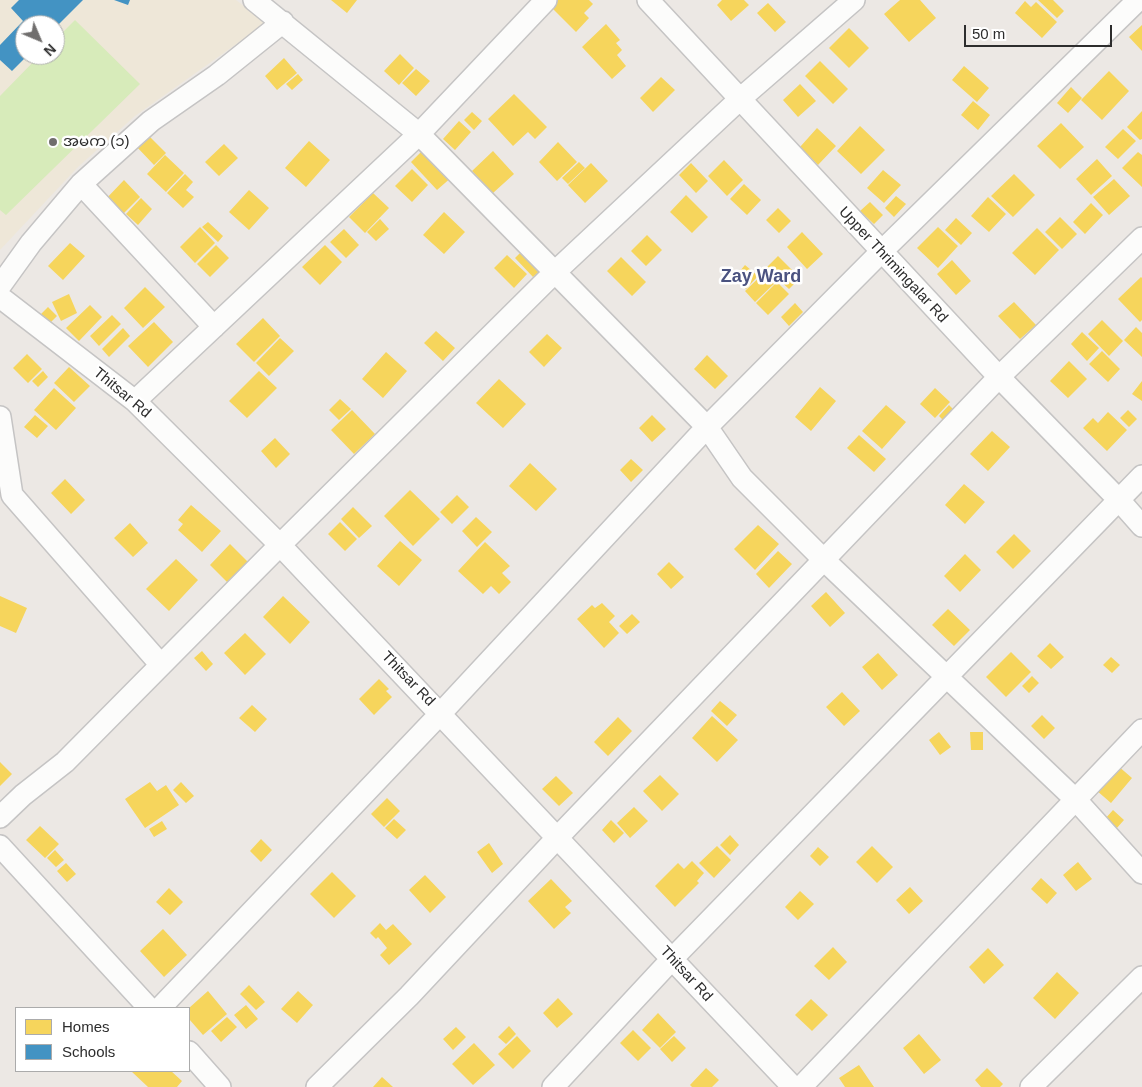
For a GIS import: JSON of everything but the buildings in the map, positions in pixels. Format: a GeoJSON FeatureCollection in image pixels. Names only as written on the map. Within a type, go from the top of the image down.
{"type":"FeatureCollection","features":[{"type":"Feature","properties":{"kind":"street"},"geometry":{"type":"LineString","coordinates":[[254,0],[419,134],[707,427],[742,478],[824,560],[1076,800],[1142,873]]}},
{"type":"Feature","properties":{"kind":"street"},"geometry":{"type":"LineString","coordinates":[[136,401],[419,134],[546,0]]}},
{"type":"Feature","properties":{"kind":"street","name":"Upper Thrimingalar Rd"},"geometry":{"type":"LineString","coordinates":[[648,0],[880,252],[1142,526]]}},
{"type":"Feature","properties":{"kind":"street"},"geometry":{"type":"LineString","coordinates":[[0,816],[65,762],[555,272],[740,99],[854,0]]}},
{"type":"Feature","properties":{"kind":"street"},"geometry":{"type":"LineString","coordinates":[[161,1007],[441,714],[707,427],[880,252],[1138,0]]}},
{"type":"Feature","properties":{"kind":"street"},"geometry":{"type":"LineString","coordinates":[[0,286],[32,243],[81,184],[151,121],[217,75],[283,22]]}},
{"type":"Feature","properties":{"kind":"street"},"geometry":{"type":"LineString","coordinates":[[81,184],[214,328]]}},
{"type":"Feature","properties":{"kind":"street"},"geometry":{"type":"LineString","coordinates":[[316,1087],[409,996],[557,838],[999,377],[1142,238]]}},
{"type":"Feature","properties":{"kind":"street","name":"Thitsar Rd"},"geometry":{"type":"LineString","coordinates":[[0,297],[136,401],[280,545],[793,1087]]}},
{"type":"Feature","properties":{"kind":"street"},"geometry":{"type":"LineString","coordinates":[[0,417],[12,494],[160,665]]}},
{"type":"Feature","properties":{"kind":"street"},"geometry":{"type":"LineString","coordinates":[[553,1087],[672,959],[1142,476]]}},
{"type":"Feature","properties":{"kind":"street"},"geometry":{"type":"LineString","coordinates":[[801,1087],[1142,730]]}},
{"type":"Feature","properties":{"kind":"street"},"geometry":{"type":"LineString","coordinates":[[0,846],[148,1007]]}},
{"type":"Feature","properties":{"kind":"street"},"geometry":{"type":"LineString","coordinates":[[1031,1087],[1142,977]]}},
{"type":"Feature","properties":{"kind":"street"},"geometry":{"type":"LineString","coordinates":[[190,1053],[220,1087]]}},
{"type":"Feature","properties":{"kind":"shaded area","name":"အမက (၁)"},"geometry":{"type":"Polygon","coordinates":[[[0,0],[236,0],[266,23],[135,116],[78,167],[0,250],[0,0]]]}},
{"type":"Feature","properties":{"kind":"green space"},"geometry":{"type":"Polygon","coordinates":[[[75,20],[140,84],[6,215],[0,210],[0,96],[30,65],[65,65],[65,30],[75,20]]]}},
{"type":"Feature","properties":{"kind":"place","name":"အမက (၁)"},"geometry":{"type":"Point","coordinates":[53,142]}},
{"type":"Feature","properties":{"kind":"district","name":"Zay Ward"},"geometry":{"type":"Point","coordinates":[761,277]}}]}
